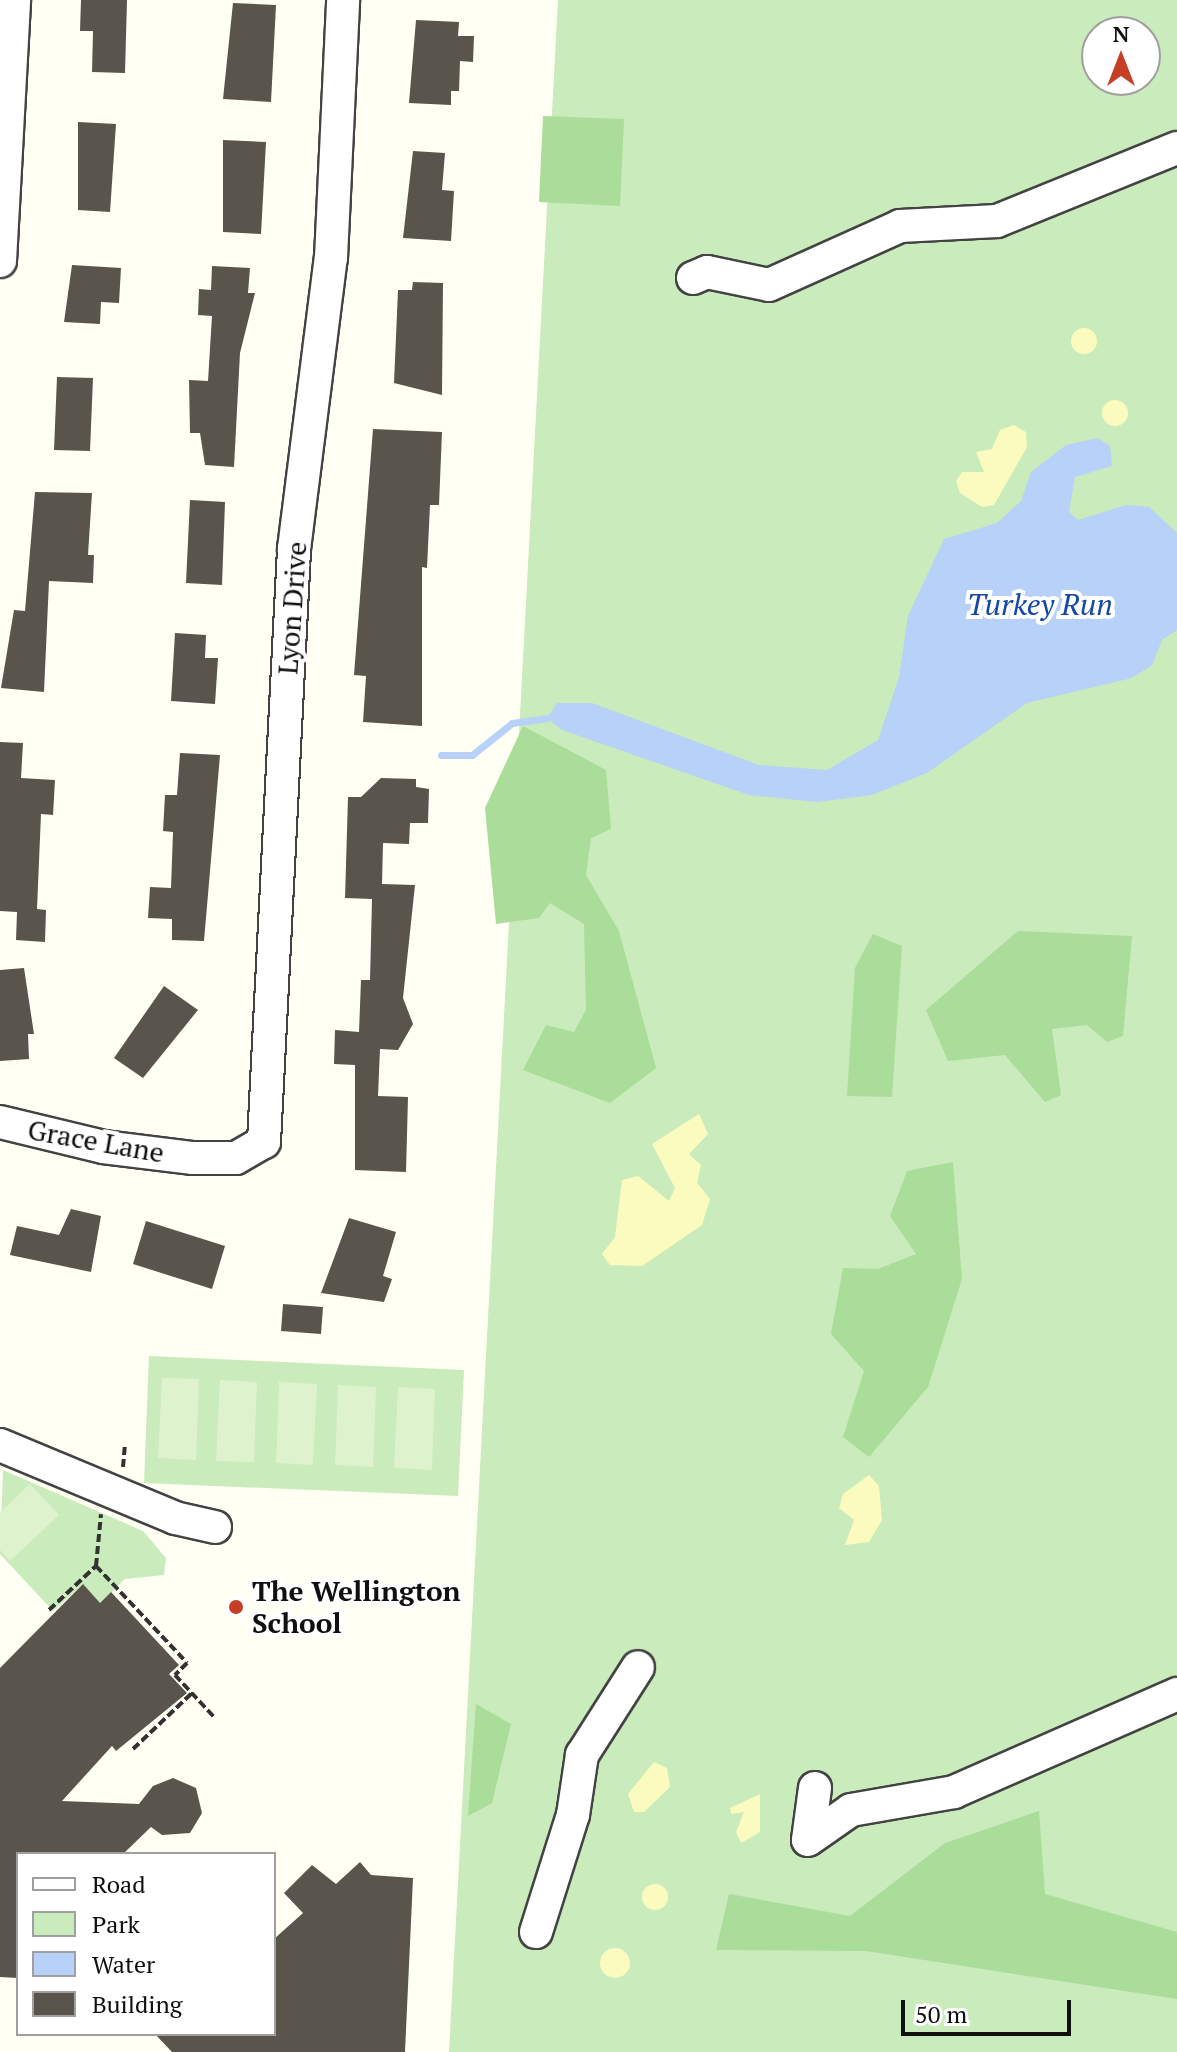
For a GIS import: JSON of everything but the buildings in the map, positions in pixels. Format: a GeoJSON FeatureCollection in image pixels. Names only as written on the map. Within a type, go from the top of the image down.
{"type":"FeatureCollection","features":[{"type":"Feature","properties":{"kind":"street"},"geometry":{"type":"LineString","coordinates":[[0,261],[14,0]]}},
{"type":"Feature","properties":{"kind":"street","name":"Lyon Drive"},"geometry":{"type":"LineString","coordinates":[[193,1158],[236,1158],[254,1152],[266,1133],[294,549],[331,258],[343,0]]}},
{"type":"Feature","properties":{"kind":"street"},"geometry":{"type":"LineString","coordinates":[[693,278],[707,272],[769,285],[900,226],[997,221],[1177,148]]}},
{"type":"Feature","properties":{"kind":"street","name":"Grace Lane"},"geometry":{"type":"LineString","coordinates":[[0,1122],[103,1147],[193,1158]]}},
{"type":"Feature","properties":{"kind":"street"},"geometry":{"type":"LineString","coordinates":[[0,1445],[175,1518],[215,1527]]}},
{"type":"Feature","properties":{"kind":"street"},"geometry":{"type":"LineString","coordinates":[[536,1932],[573,1815],[582,1755],[638,1667]]}},
{"type":"Feature","properties":{"kind":"street"},"geometry":{"type":"LineString","coordinates":[[815,1788],[808,1840],[851,1810],[979,1783],[1177,1694]]}},
{"type":"Feature","properties":{"kind":"path"},"geometry":{"type":"LineString","coordinates":[[119,1477],[125,1445]]}},
{"type":"Feature","properties":{"kind":"path"},"geometry":{"type":"LineString","coordinates":[[49,1610],[96,1566],[107,1501]]}},
{"type":"Feature","properties":{"kind":"path"},"geometry":{"type":"LineString","coordinates":[[96,1566],[187,1663],[175,1675],[214,1717]]}},
{"type":"Feature","properties":{"kind":"path"},"geometry":{"type":"LineString","coordinates":[[133,1749],[192,1693]]}},
{"type":"Feature","properties":{"kind":"green space"},"geometry":{"type":"Polygon","coordinates":[[[558,0],[1177,0],[1177,2052],[449,2052],[558,0]]]}},
{"type":"Feature","properties":{"kind":"green space"},"geometry":{"type":"Polygon","coordinates":[[[149,1356],[464,1370],[458,1496],[144,1483],[149,1356]]]}},
{"type":"Feature","properties":{"kind":"green space"},"geometry":{"type":"Polygon","coordinates":[[[3,1470],[143,1531],[166,1558],[164,1575],[125,1579],[100,1603],[82,1585],[53,1611],[0,1554],[3,1470]]]}},
{"type":"Feature","properties":{"kind":"shaded area"},"geometry":{"type":"Polygon","coordinates":[[[543,116],[624,119],[620,206],[539,202],[543,116]]]}},
{"type":"Feature","properties":{"kind":"shaded area"},"geometry":{"type":"Polygon","coordinates":[[[523,726],[606,770],[611,829],[591,838],[586,875],[619,931],[656,1068],[610,1103],[523,1070],[546,1025],[574,1032],[586,1010],[584,924],[550,903],[539,918],[496,924],[485,808],[523,726]]]}},
{"type":"Feature","properties":{"kind":"shaded area"},"geometry":{"type":"Polygon","coordinates":[[[1018,931],[1132,936],[1123,1036],[1107,1042],[1087,1025],[1052,1029],[1061,1095],[1045,1102],[1005,1055],[948,1061],[926,1010],[1018,931]]]}},
{"type":"Feature","properties":{"kind":"shaded area"},"geometry":{"type":"Polygon","coordinates":[[[873,934],[902,946],[892,1097],[847,1096],[855,968],[873,934]]]}},
{"type":"Feature","properties":{"kind":"shaded area"},"geometry":{"type":"Polygon","coordinates":[[[953,1162],[962,1279],[928,1387],[869,1457],[843,1437],[864,1371],[831,1334],[843,1268],[878,1269],[916,1254],[890,1216],[907,1171],[953,1162]]]}},
{"type":"Feature","properties":{"kind":"shaded area"},"geometry":{"type":"Polygon","coordinates":[[[162,1378],[199,1379],[196,1460],[158,1458],[162,1378]]]}},
{"type":"Feature","properties":{"kind":"shaded area"},"geometry":{"type":"Polygon","coordinates":[[[220,1380],[257,1382],[254,1462],[216,1461],[220,1380]]]}},
{"type":"Feature","properties":{"kind":"shaded area"},"geometry":{"type":"Polygon","coordinates":[[[279,1382],[317,1384],[313,1465],[276,1463],[279,1382]]]}},
{"type":"Feature","properties":{"kind":"shaded area"},"geometry":{"type":"Polygon","coordinates":[[[338,1385],[376,1387],[373,1467],[335,1465],[338,1385]]]}},
{"type":"Feature","properties":{"kind":"shaded area"},"geometry":{"type":"Polygon","coordinates":[[[398,1387],[435,1389],[432,1470],[394,1468],[398,1387]]]}},
{"type":"Feature","properties":{"kind":"shaded area"},"geometry":{"type":"Polygon","coordinates":[[[30,1484],[59,1515],[10,1561],[0,1550],[0,1512],[30,1484]]]}},
{"type":"Feature","properties":{"kind":"shaded area"},"geometry":{"type":"Polygon","coordinates":[[[476,1704],[511,1724],[492,1803],[468,1816],[476,1704]]]}},
{"type":"Feature","properties":{"kind":"shaded area"},"geometry":{"type":"Polygon","coordinates":[[[1039,1811],[1045,1894],[1177,1932],[1177,1999],[866,1951],[716,1950],[729,1894],[850,1916],[945,1843],[1039,1811]]]}},
{"type":"Feature","properties":{"kind":"sand"},"geometry":{"type":"Polygon","coordinates":[[[1084,328],[1093,332],[1097,341],[1093,350],[1084,354],[1075,350],[1071,341],[1075,332],[1084,328]]]}},
{"type":"Feature","properties":{"kind":"sand"},"geometry":{"type":"Polygon","coordinates":[[[1115,400],[1124,404],[1128,413],[1124,422],[1115,426],[1106,422],[1102,413],[1106,404],[1115,400]]]}},
{"type":"Feature","properties":{"kind":"sand"},"geometry":{"type":"Polygon","coordinates":[[[1014,425],[1026,432],[1027,447],[994,505],[982,507],[960,493],[956,481],[962,472],[984,472],[976,452],[992,449],[1000,430],[1014,425]]]}},
{"type":"Feature","properties":{"kind":"sand"},"geometry":{"type":"Polygon","coordinates":[[[699,1114],[708,1134],[689,1154],[701,1165],[697,1183],[710,1199],[702,1225],[642,1266],[610,1265],[602,1254],[615,1237],[622,1180],[638,1176],[669,1201],[675,1188],[652,1144],[699,1114]]]}},
{"type":"Feature","properties":{"kind":"sand"},"geometry":{"type":"Polygon","coordinates":[[[869,1475],[879,1486],[882,1520],[869,1542],[845,1545],[854,1520],[839,1508],[843,1494],[869,1475]]]}},
{"type":"Feature","properties":{"kind":"sand"},"geometry":{"type":"Polygon","coordinates":[[[654,1762],[667,1768],[670,1787],[644,1812],[634,1812],[628,1794],[654,1762]]]}},
{"type":"Feature","properties":{"kind":"sand"},"geometry":{"type":"Polygon","coordinates":[[[760,1794],[760,1832],[741,1843],[736,1832],[744,1812],[731,1814],[730,1808],[760,1794]]]}},
{"type":"Feature","properties":{"kind":"sand"},"geometry":{"type":"Polygon","coordinates":[[[655,1884],[664,1888],[668,1897],[664,1906],[655,1910],[646,1906],[642,1897],[646,1888],[655,1884]]]}},
{"type":"Feature","properties":{"kind":"sand"},"geometry":{"type":"Polygon","coordinates":[[[615,1948],[625,1953],[630,1963],[625,1973],[615,1978],[605,1973],[600,1963],[605,1953],[615,1948]]]}},
{"type":"Feature","properties":{"kind":"water","name":"Turkey Run"},"geometry":{"type":"Polygon","coordinates":[[[1098,438],[1110,446],[1112,466],[1075,477],[1069,512],[1078,520],[1126,505],[1149,507],[1177,533],[1177,630],[1162,640],[1152,665],[1132,678],[1027,703],[927,773],[872,795],[817,802],[749,795],[562,730],[547,718],[557,703],[592,703],[759,765],[827,770],[878,740],[899,677],[908,616],[944,539],[997,523],[1021,501],[1031,472],[1066,445],[1098,438]]]}},
{"type":"Feature","properties":{"kind":"waterway","name":"Turkey Run"},"geometry":{"type":"LineString","coordinates":[[441,755],[472,755],[512,723],[547,718]]}},
{"type":"Feature","properties":{"kind":"place","name":"The Wellington School"},"geometry":{"type":"Point","coordinates":[236,1607]}}]}
